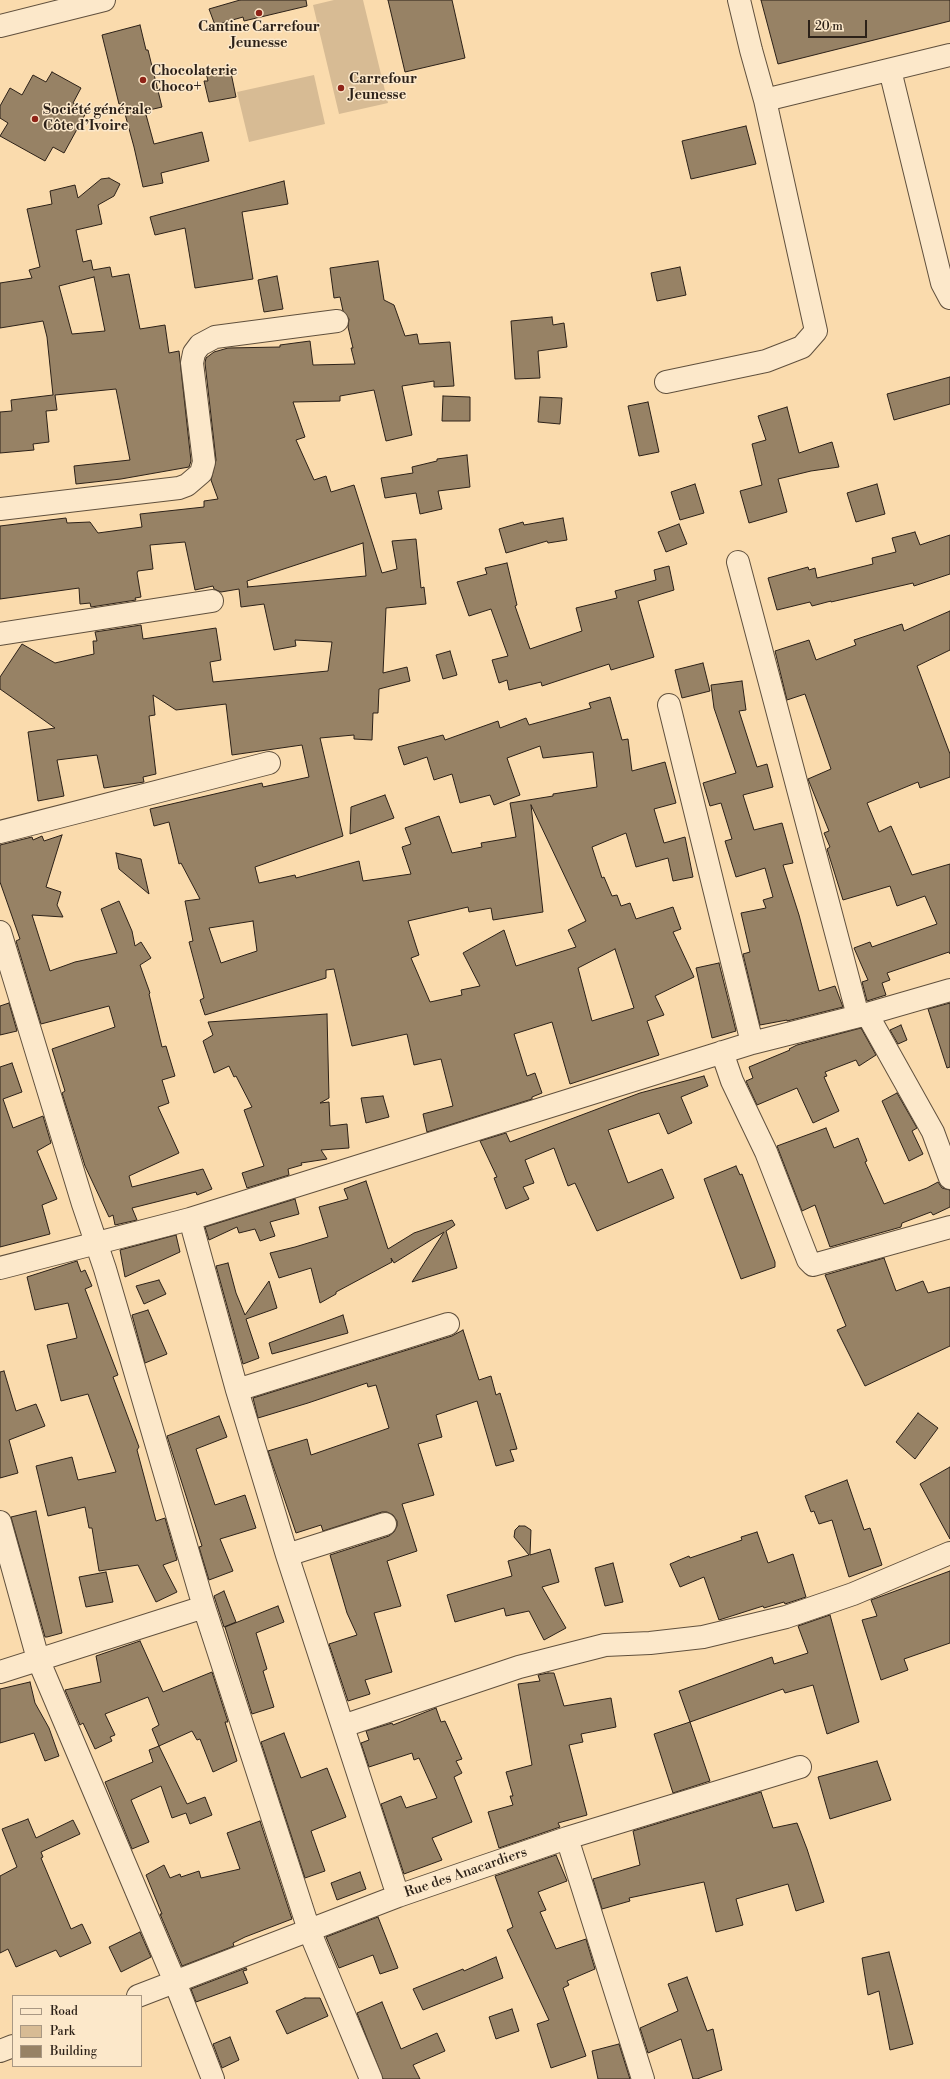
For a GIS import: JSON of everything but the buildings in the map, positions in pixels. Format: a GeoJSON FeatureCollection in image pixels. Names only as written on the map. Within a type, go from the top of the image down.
{"type":"FeatureCollection","features":[{"type":"Feature","properties":{"kind":"street"},"geometry":{"type":"LineString","coordinates":[[0,26],[104,0]]}},
{"type":"Feature","properties":{"kind":"street"},"geometry":{"type":"LineString","coordinates":[[666,382],[766,361],[802,347],[816,331],[765,100],[739,0]]}},
{"type":"Feature","properties":{"kind":"street"},"geometry":{"type":"LineString","coordinates":[[765,100],[950,55]]}},
{"type":"Feature","properties":{"kind":"street"},"geometry":{"type":"LineString","coordinates":[[890,70],[942,283],[950,298]]}},
{"type":"Feature","properties":{"kind":"street"},"geometry":{"type":"LineString","coordinates":[[0,509],[180,488],[187,485],[201,473],[204,462],[192,363],[194,353],[200,345],[215,337],[337,321]]}},
{"type":"Feature","properties":{"kind":"street"},"geometry":{"type":"LineString","coordinates":[[738,562],[863,1015],[933,1132],[950,1178]]}},
{"type":"Feature","properties":{"kind":"street"},"geometry":{"type":"LineString","coordinates":[[0,634],[212,601]]}},
{"type":"Feature","properties":{"kind":"street"},"geometry":{"type":"LineString","coordinates":[[670,705],[752,1043]]}},
{"type":"Feature","properties":{"kind":"street"},"geometry":{"type":"LineString","coordinates":[[0,832],[269,763]]}},
{"type":"Feature","properties":{"kind":"street"},"geometry":{"type":"LineString","coordinates":[[0,932],[96,1244],[204,1607],[309,1930],[371,2079]]}},
{"type":"Feature","properties":{"kind":"street"},"geometry":{"type":"LineString","coordinates":[[0,1268],[190,1219],[722,1052],[863,1015],[950,990]]}},
{"type":"Feature","properties":{"kind":"street"},"geometry":{"type":"LineString","coordinates":[[722,1052],[732,1081],[766,1152],[808,1260],[813,1265],[950,1227]]}},
{"type":"Feature","properties":{"kind":"street"},"geometry":{"type":"LineString","coordinates":[[190,1219],[237,1390],[287,1555],[398,1896]]}},
{"type":"Feature","properties":{"kind":"street"},"geometry":{"type":"LineString","coordinates":[[237,1390],[448,1324]]}},
{"type":"Feature","properties":{"kind":"street"},"geometry":{"type":"LineString","coordinates":[[0,1522],[38,1659],[175,1982],[213,2079]]}},
{"type":"Feature","properties":{"kind":"street"},"geometry":{"type":"LineString","coordinates":[[287,1555],[385,1524]]}},
{"type":"Feature","properties":{"kind":"street"},"geometry":{"type":"LineString","coordinates":[[343,1726],[519,1667],[605,1645],[650,1643],[703,1637],[786,1617],[853,1594],[950,1553]]}},
{"type":"Feature","properties":{"kind":"street"},"geometry":{"type":"LineString","coordinates":[[0,1672],[204,1607]]}},
{"type":"Feature","properties":{"kind":"street","name":"Rue des Anacardiers"},"geometry":{"type":"LineString","coordinates":[[141,1995],[398,1896],[567,1838],[800,1767]]}},
{"type":"Feature","properties":{"kind":"street"},"geometry":{"type":"LineString","coordinates":[[567,1838],[643,2079]]}},
{"type":"Feature","properties":{"kind":"street"},"geometry":{"type":"LineString","coordinates":[[0,2051],[12,2046]]}},
{"type":"Feature","properties":{"kind":"green space"},"geometry":{"type":"Polygon","coordinates":[[[334,0],[363,0],[388,103],[339,114],[313,5],[334,0]]]}},
{"type":"Feature","properties":{"kind":"green space"},"geometry":{"type":"Polygon","coordinates":[[[314,75],[325,124],[249,142],[237,92],[314,75]]]}},
{"type":"Feature","properties":{"kind":"place","name":"Cantine Carrefour Jeunesse"},"geometry":{"type":"Point","coordinates":[259,13]}},
{"type":"Feature","properties":{"kind":"place","name":"Chocolaterie Choco+"},"geometry":{"type":"Point","coordinates":[143,80]}},
{"type":"Feature","properties":{"kind":"place","name":"Carrefour Jeunesse"},"geometry":{"type":"Point","coordinates":[341,88]}},
{"type":"Feature","properties":{"kind":"place","name":"Société générale Côte d’Ivoire"},"geometry":{"type":"Point","coordinates":[35,119]}}]}
